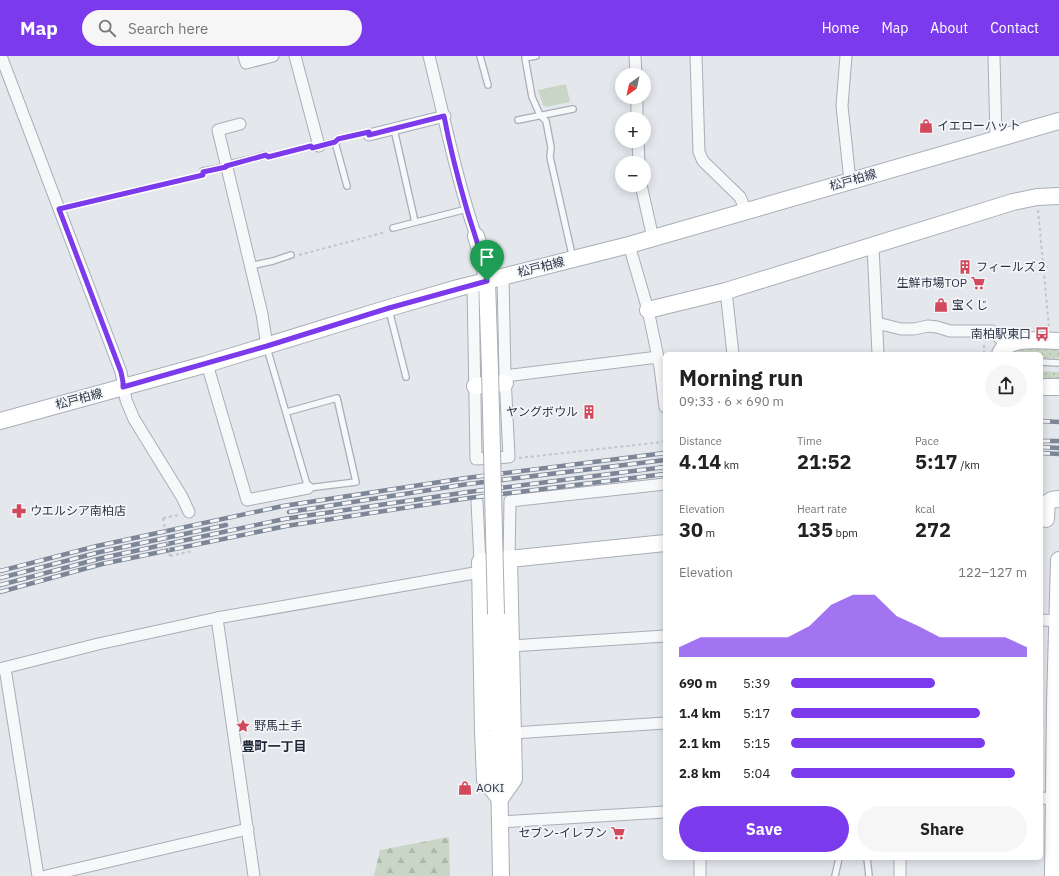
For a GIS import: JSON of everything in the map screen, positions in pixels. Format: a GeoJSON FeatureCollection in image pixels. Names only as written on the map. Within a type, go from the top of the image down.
{"type":"FeatureCollection","features":[{"type":"Feature","properties":{"kind":"street"},"geometry":{"type":"LineString","coordinates":[[1,56],[121,372],[126,400],[134,419],[182,497],[189,512]]}},
{"type":"Feature","properties":{"kind":"street"},"geometry":{"type":"LineString","coordinates":[[244,56],[246,63],[273,56]]}},
{"type":"Feature","properties":{"kind":"street"},"geometry":{"type":"LineString","coordinates":[[295,56],[316,147]]}},
{"type":"Feature","properties":{"kind":"street"},"geometry":{"type":"LineString","coordinates":[[429,56],[467,209],[484,263],[480,283],[475,386],[476,459],[509,457],[500,377],[480,283]]}},
{"type":"Feature","properties":{"kind":"street"},"geometry":{"type":"LineString","coordinates":[[635,56],[636,68]]}},
{"type":"Feature","properties":{"kind":"street"},"geometry":{"type":"LineString","coordinates":[[696,56],[699,152],[703,161],[740,197],[746,211]]}},
{"type":"Feature","properties":{"kind":"street"},"geometry":{"type":"LineString","coordinates":[[846,56],[842,106],[850,181]]}},
{"type":"Feature","properties":{"kind":"street"},"geometry":{"type":"LineString","coordinates":[[994,56],[996,139]]}},
{"type":"Feature","properties":{"kind":"street"},"geometry":{"type":"LineString","coordinates":[[369,135],[444,116]]}},
{"type":"Feature","properties":{"kind":"street","name":"松戸柏線"},"geometry":{"type":"LineString","coordinates":[[0,421],[207,364],[389,308],[629,245],[1059,121]]}},
{"type":"Feature","properties":{"kind":"street"},"geometry":{"type":"LineString","coordinates":[[240,124],[218,130],[262,314],[267,346]]}},
{"type":"Feature","properties":{"kind":"street"},"geometry":{"type":"LineString","coordinates":[[643,192],[653,238]]}},
{"type":"Feature","properties":{"kind":"street"},"geometry":{"type":"LineString","coordinates":[[648,310],[726,290],[1013,202],[1037,197],[1059,196]]}},
{"type":"Feature","properties":{"kind":"street"},"geometry":{"type":"LineString","coordinates":[[629,245],[648,310],[658,357],[663,393]]}},
{"type":"Feature","properties":{"kind":"street"},"geometry":{"type":"LineString","coordinates":[[873,246],[878,352]]}},
{"type":"Feature","properties":{"kind":"street"},"geometry":{"type":"LineString","coordinates":[[501,876],[496,614],[503,277]]}},
{"type":"Feature","properties":{"kind":"street"},"geometry":{"type":"LineString","coordinates":[[726,290],[733,352]]}},
{"type":"Feature","properties":{"kind":"street"},"geometry":{"type":"LineString","coordinates":[[877,323],[901,329],[914,329],[928,326],[950,331],[992,331],[1004,349],[1018,341],[1059,341]]}},
{"type":"Feature","properties":{"kind":"street"},"geometry":{"type":"LineString","coordinates":[[475,386],[500,377],[658,357]]}},
{"type":"Feature","properties":{"kind":"street"},"geometry":{"type":"LineString","coordinates":[[207,364],[247,500],[308,488]]}},
{"type":"Feature","properties":{"kind":"street"},"geometry":{"type":"LineString","coordinates":[[1043,387],[1059,387]]}},
{"type":"Feature","properties":{"kind":"street"},"geometry":{"type":"LineString","coordinates":[[500,799],[514,779],[509,559],[510,501],[663,484]]}},
{"type":"Feature","properties":{"kind":"street"},"geometry":{"type":"LineString","coordinates":[[1049,519],[1047,504],[1052,499],[1059,499]]}},
{"type":"Feature","properties":{"kind":"street"},"geometry":{"type":"LineString","coordinates":[[477,502],[485,780],[500,799]]}},
{"type":"Feature","properties":{"kind":"street"},"geometry":{"type":"LineString","coordinates":[[38,876],[2,669],[98,644],[217,618],[480,567],[509,559],[663,543]]}},
{"type":"Feature","properties":{"kind":"street"},"geometry":{"type":"LineString","coordinates":[[1053,876],[1051,798],[1052,621],[1059,560]]}},
{"type":"Feature","properties":{"kind":"street"},"geometry":{"type":"LineString","coordinates":[[217,618],[254,876]]}},
{"type":"Feature","properties":{"kind":"street"},"geometry":{"type":"LineString","coordinates":[[511,646],[663,636]]}},
{"type":"Feature","properties":{"kind":"street"},"geometry":{"type":"LineString","coordinates":[[514,733],[663,723]]}},
{"type":"Feature","properties":{"kind":"street"},"geometry":{"type":"LineString","coordinates":[[501,822],[663,812]]}},
{"type":"Feature","properties":{"kind":"street"},"geometry":{"type":"LineString","coordinates":[[46,876],[248,829]]}},
{"type":"Feature","properties":{"kind":"street"},"geometry":{"type":"LineString","coordinates":[[700,860],[700,876]]}},
{"type":"Feature","properties":{"kind":"street"},"geometry":{"type":"LineString","coordinates":[[900,860],[900,876]]}},
{"type":"Feature","properties":{"kind":"lane"},"geometry":{"type":"LineString","coordinates":[[480,56],[488,86]]}},
{"type":"Feature","properties":{"kind":"lane"},"geometry":{"type":"LineString","coordinates":[[536,56],[525,58],[532,97],[540,115],[546,121],[551,147],[550,157],[573,259]]}},
{"type":"Feature","properties":{"kind":"lane"},"geometry":{"type":"LineString","coordinates":[[518,120],[573,109]]}},
{"type":"Feature","properties":{"kind":"lane"},"geometry":{"type":"LineString","coordinates":[[394,129],[416,222]]}},
{"type":"Feature","properties":{"kind":"lane"},"geometry":{"type":"LineString","coordinates":[[316,147],[335,142],[347,186]]}},
{"type":"Feature","properties":{"kind":"lane"},"geometry":{"type":"LineString","coordinates":[[203,172],[266,155]]}},
{"type":"Feature","properties":{"kind":"lane"},"geometry":{"type":"LineString","coordinates":[[393,228],[467,209]]}},
{"type":"Feature","properties":{"kind":"lane"},"geometry":{"type":"LineString","coordinates":[[250,266],[291,255]]}},
{"type":"Feature","properties":{"kind":"lane"},"geometry":{"type":"LineString","coordinates":[[389,308],[406,377]]}},
{"type":"Feature","properties":{"kind":"lane"},"geometry":{"type":"LineString","coordinates":[[267,346],[308,488],[356,482],[337,398],[287,412]]}},
{"type":"Feature","properties":{"kind":"lane"},"geometry":{"type":"LineString","coordinates":[[1043,362],[1059,362]]}},
{"type":"Feature","properties":{"kind":"lane"},"geometry":{"type":"LineString","coordinates":[[835,876],[839,860]]}},
{"type":"Feature","properties":{"kind":"lane"},"geometry":{"type":"LineString","coordinates":[[867,860],[869,876]]}},
{"type":"Feature","properties":{"kind":"path"},"geometry":{"type":"LineString","coordinates":[[335,142],[338,139],[369,132],[369,135]]}},
{"type":"Feature","properties":{"kind":"path"},"geometry":{"type":"LineString","coordinates":[[266,155],[268,157],[311,146],[316,147]]}},
{"type":"Feature","properties":{"kind":"path"},"geometry":{"type":"LineString","coordinates":[[59,209],[203,175],[203,172]]}},
{"type":"Feature","properties":{"kind":"path"},"geometry":{"type":"LineString","coordinates":[[1037,197],[1049,327]]}},
{"type":"Feature","properties":{"kind":"path"},"geometry":{"type":"LineString","coordinates":[[291,255],[291,257],[393,230],[393,228]]}},
{"type":"Feature","properties":{"kind":"path"},"geometry":{"type":"LineString","coordinates":[[509,457],[513,459],[663,441]]}},
{"type":"Feature","properties":{"kind":"path"},"geometry":{"type":"LineString","coordinates":[[189,512],[163,518],[170,556],[193,551]]}},
{"type":"Feature","properties":{"kind":"green space"},"geometry":{"type":"Polygon","coordinates":[[[566,84],[570,102],[546,107],[543,105],[538,90],[566,84]]]}},
{"type":"Feature","properties":{"kind":"green space"},"geometry":{"type":"Polygon","coordinates":[[[1025,348],[1059,349],[1059,358],[1043,358],[1043,352],[1012,352],[1014,350],[1025,348]]]}},
{"type":"Feature","properties":{"kind":"green space"},"geometry":{"type":"Polygon","coordinates":[[[1043,371],[1059,372],[1059,381],[1043,381],[1043,371]]]}},
{"type":"Feature","properties":{"kind":"green space"},"geometry":{"type":"Polygon","coordinates":[[[449,837],[450,876],[374,876],[380,850],[449,837]]]}},
{"type":"Feature","properties":{"kind":"railway"},"geometry":{"type":"LineString","coordinates":[[1043,421],[1059,422]]}},
{"type":"Feature","properties":{"kind":"railway"},"geometry":{"type":"LineString","coordinates":[[1043,441],[1059,441]]}},
{"type":"Feature","properties":{"kind":"railway"},"geometry":{"type":"LineString","coordinates":[[1043,447],[1059,448]]}},
{"type":"Feature","properties":{"kind":"railway"},"geometry":{"type":"LineString","coordinates":[[0,571],[97,546],[283,506],[466,478],[663,453]]}},
{"type":"Feature","properties":{"kind":"railway"},"geometry":{"type":"LineString","coordinates":[[1043,453],[1059,454]]}},
{"type":"Feature","properties":{"kind":"railway"},"geometry":{"type":"LineString","coordinates":[[289,512],[468,484],[663,460]]}},
{"type":"Feature","properties":{"kind":"railway"},"geometry":{"type":"LineString","coordinates":[[0,585],[102,558],[284,519],[468,492],[663,467]]}},
{"type":"Feature","properties":{"kind":"railway"},"geometry":{"type":"LineString","coordinates":[[0,592],[102,564],[286,526],[469,498],[663,474]]}},
{"type":"Feature","properties":{"kind":"railway"},"geometry":{"type":"LineString","coordinates":[[0,578],[100,552],[226,525]]}},
{"type":"Feature","properties":{"kind":"place","name":"イエローハット"},"geometry":{"type":"Point","coordinates":[926,126]}},
{"type":"Feature","properties":{"kind":"place","name":"フィールズ２"},"geometry":{"type":"Point","coordinates":[965,267]}},
{"type":"Feature","properties":{"kind":"place","name":"生鮮市場TOP"},"geometry":{"type":"Point","coordinates":[978,283]}},
{"type":"Feature","properties":{"kind":"place","name":"宝くじ"},"geometry":{"type":"Point","coordinates":[941,305]}},
{"type":"Feature","properties":{"kind":"place","name":"南柏駅東口"},"geometry":{"type":"Point","coordinates":[1042,334]}},
{"type":"Feature","properties":{"kind":"place","name":"ヤングボウル"},"geometry":{"type":"Point","coordinates":[589,412]}},
{"type":"Feature","properties":{"kind":"place","name":"ウエルシア南柏店"},"geometry":{"type":"Point","coordinates":[19,511]}},
{"type":"Feature","properties":{"kind":"place","name":"野馬土手"},"geometry":{"type":"Point","coordinates":[243,726]}},
{"type":"Feature","properties":{"kind":"place","name":"AOKI"},"geometry":{"type":"Point","coordinates":[465,788]}},
{"type":"Feature","properties":{"kind":"place","name":"セブン-イレブン"},"geometry":{"type":"Point","coordinates":[618,833]}},
{"type":"Feature","properties":{"kind":"district","name":"豊町一丁目"},"geometry":{"type":"Point","coordinates":[274,746]}},
{"type":"Feature","properties":{"kind":"route"},"geometry":{"type":"LineString","coordinates":[[444,116],[467,209],[484,263],[487,281],[389,308],[207,364],[123,387],[121,372],[59,209],[203,175],[203,172],[266,155],[268,157],[311,146],[312,148],[335,142],[338,139],[369,132],[369,135],[444,116]]}}]}
